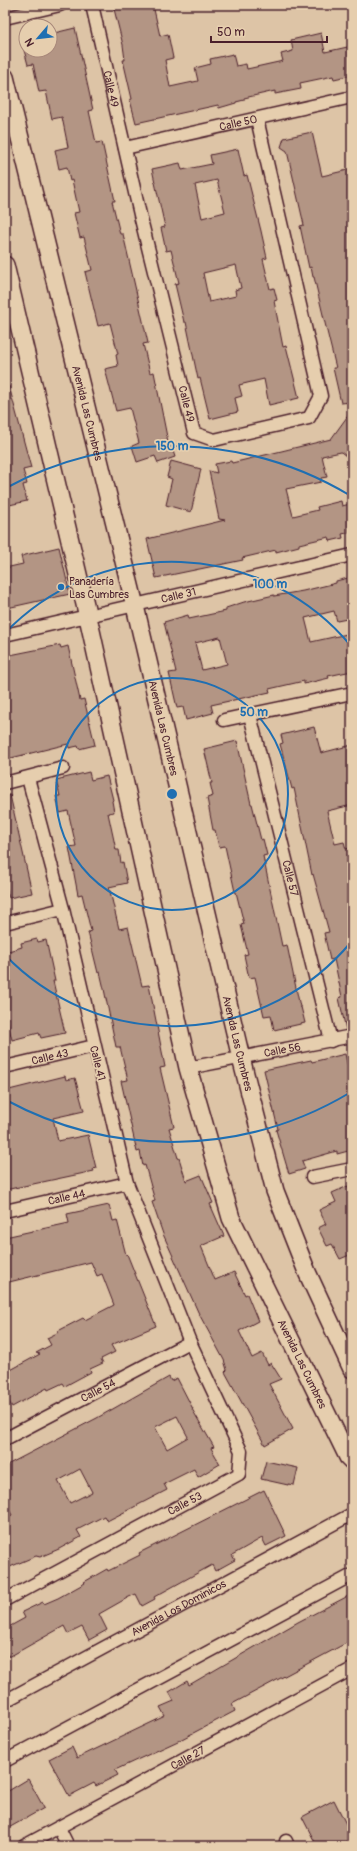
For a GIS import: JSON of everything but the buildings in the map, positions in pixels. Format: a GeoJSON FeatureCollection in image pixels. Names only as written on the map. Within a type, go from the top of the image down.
{"type":"FeatureCollection","features":[{"type":"Feature","properties":{"kind":"street"},"geometry":{"type":"LineString","coordinates":[[5,18],[60,5]]}},
{"type":"Feature","properties":{"kind":"street","name":"Calle 49"},"geometry":{"type":"LineString","coordinates":[[92,5],[194,433],[214,440],[309,418],[321,396],[257,118]]}},
{"type":"Feature","properties":{"kind":"street","name":"Avenida Las Cumbres"},"geometry":{"type":"LineString","coordinates":[[5,77],[134,606],[241,1058],[275,1191],[308,1272],[352,1369]]}},
{"type":"Feature","properties":{"kind":"street","name":"Calle 50"},"geometry":{"type":"LineString","coordinates":[[125,148],[352,96]]}},
{"type":"Feature","properties":{"kind":"street","name":"Avenida Las Cumbres"},"geometry":{"type":"LineString","coordinates":[[5,264],[88,617],[188,1068],[230,1218],[348,1457],[352,1461]]}},
{"type":"Feature","properties":{"kind":"street","name":"Calle 31"},"geometry":{"type":"LineString","coordinates":[[5,635],[352,555]]}},
{"type":"Feature","properties":{"kind":"street"},"geometry":{"type":"LineString","coordinates":[[224,720],[352,693]]}},
{"type":"Feature","properties":{"kind":"street","name":"Calle 57"},"geometry":{"type":"LineString","coordinates":[[250,715],[331,1041]]}},
{"type":"Feature","properties":{"kind":"street"},"geometry":{"type":"LineString","coordinates":[[5,783],[63,768]]}},
{"type":"Feature","properties":{"kind":"street","name":"Calle 41"},"geometry":{"type":"LineString","coordinates":[[28,778],[63,909],[94,1046],[128,1183],[190,1342]]}},
{"type":"Feature","properties":{"kind":"street"},"geometry":{"type":"LineString","coordinates":[[5,923],[63,909]]}},
{"type":"Feature","properties":{"kind":"street","name":"Calle 56"},"geometry":{"type":"LineString","coordinates":[[188,1068],[352,1036]]}},
{"type":"Feature","properties":{"kind":"street","name":"Calle 43"},"geometry":{"type":"LineString","coordinates":[[5,1066],[94,1046]]}},
{"type":"Feature","properties":{"kind":"street"},"geometry":{"type":"LineString","coordinates":[[312,1177],[352,1169]]}},
{"type":"Feature","properties":{"kind":"street","name":"Calle 44"},"geometry":{"type":"LineString","coordinates":[[5,1211],[128,1183]]}},
{"type":"Feature","properties":{"kind":"street","name":"Calle 54"},"geometry":{"type":"LineString","coordinates":[[5,1439],[190,1342]]}},
{"type":"Feature","properties":{"kind":"street","name":"Calle 53"},"geometry":{"type":"LineString","coordinates":[[5,1600],[238,1474],[241,1451],[190,1342]]}},
{"type":"Feature","properties":{"kind":"street","name":"Avenida Los Dominicos"},"geometry":{"type":"LineString","coordinates":[[5,1701],[350,1515],[352,1516]]}},
{"type":"Feature","properties":{"kind":"street"},"geometry":{"type":"LineString","coordinates":[[5,1761],[352,1575]]}},
{"type":"Feature","properties":{"kind":"street","name":"Calle 27"},"geometry":{"type":"LineString","coordinates":[[24,1846],[352,1669]]}},
{"type":"Feature","properties":{"kind":"street"},"geometry":{"type":"LineString","coordinates":[[59,1828],[68,1846]]}},
{"type":"Feature","properties":{"kind":"place","name":"Panadería Las Cumbres"},"geometry":{"type":"Point","coordinates":[61,587]}}]}
